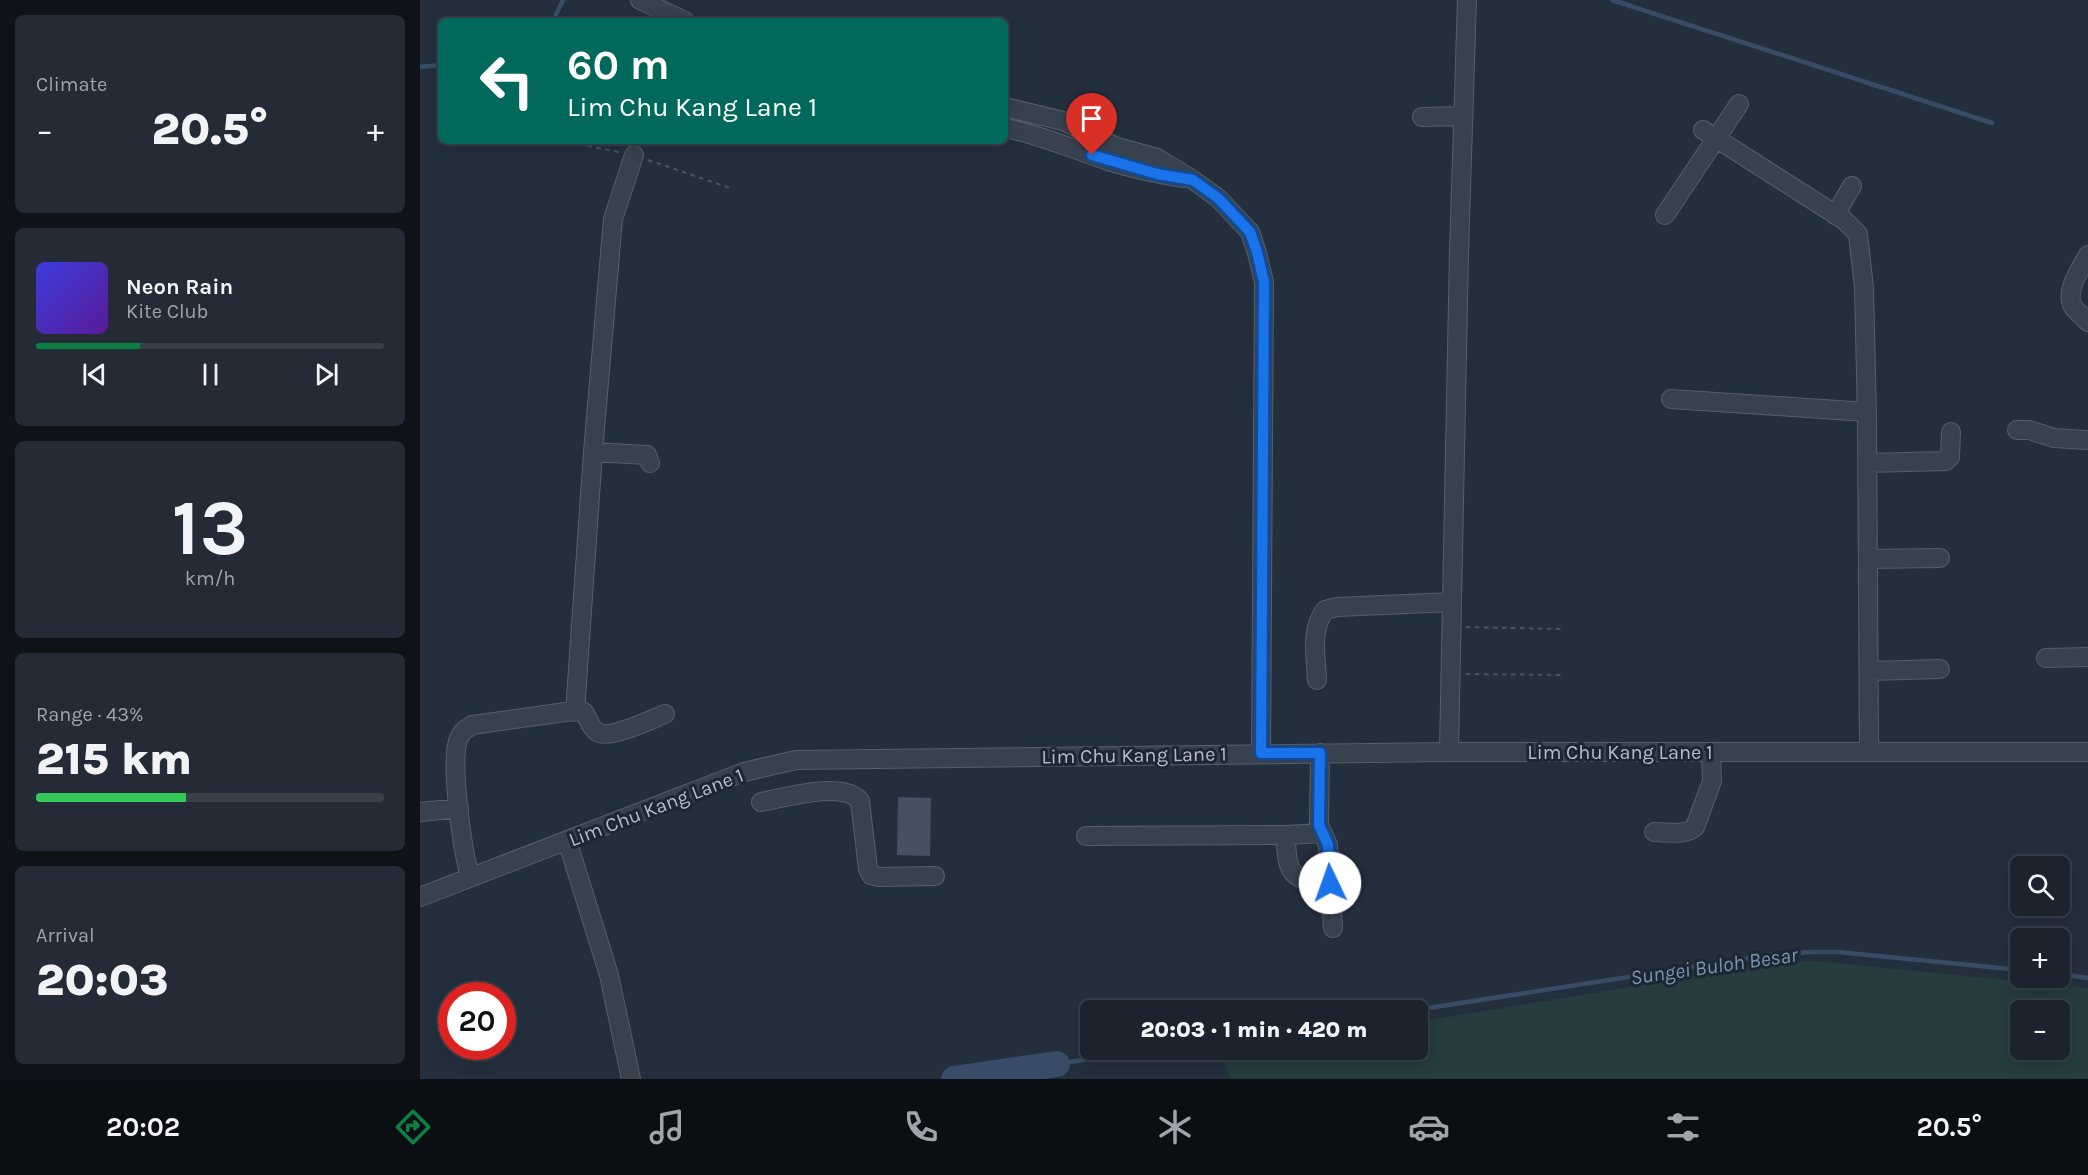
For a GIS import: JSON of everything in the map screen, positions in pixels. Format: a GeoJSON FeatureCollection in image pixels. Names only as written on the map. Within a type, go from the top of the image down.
{"type":"FeatureCollection","features":[{"type":"Feature","properties":{"kind":"street"},"geometry":{"type":"LineString","coordinates":[[640,0],[679,18]]}},
{"type":"Feature","properties":{"kind":"street"},"geometry":{"type":"LineString","coordinates":[[1449,752],[1467,0]]}},
{"type":"Feature","properties":{"kind":"street"},"geometry":{"type":"LineString","coordinates":[[1665,215],[1709,134],[1739,104]]}},
{"type":"Feature","properties":{"kind":"street"},"geometry":{"type":"LineString","coordinates":[[1008,108],[1063,121],[1117,147],[1157,159],[1218,198],[1250,232],[1264,282],[1261,753]]}},
{"type":"Feature","properties":{"kind":"street"},"geometry":{"type":"LineString","coordinates":[[1422,117],[1463,116]]}},
{"type":"Feature","properties":{"kind":"street"},"geometry":{"type":"LineString","coordinates":[[1008,129],[1052,140],[1112,162],[1157,174],[1193,180]]}},
{"type":"Feature","properties":{"kind":"street"},"geometry":{"type":"LineString","coordinates":[[1709,134],[1835,215],[1858,234],[1861,245],[1868,462],[1869,752]]}},
{"type":"Feature","properties":{"kind":"street"},"geometry":{"type":"LineString","coordinates":[[575,712],[593,452],[613,219],[634,155]]}},
{"type":"Feature","properties":{"kind":"street"},"geometry":{"type":"LineString","coordinates":[[1835,215],[1852,186]]}},
{"type":"Feature","properties":{"kind":"street"},"geometry":{"type":"LineString","coordinates":[[2088,255],[2071,294],[2074,308],[2088,322]]}},
{"type":"Feature","properties":{"kind":"street"},"geometry":{"type":"LineString","coordinates":[[1671,399],[1867,412]]}},
{"type":"Feature","properties":{"kind":"street"},"geometry":{"type":"LineString","coordinates":[[2017,430],[2029,430],[2054,438],[2088,440]]}},
{"type":"Feature","properties":{"kind":"street"},"geometry":{"type":"LineString","coordinates":[[1868,462],[1946,461],[1950,457],[1951,432]]}},
{"type":"Feature","properties":{"kind":"street"},"geometry":{"type":"LineString","coordinates":[[593,452],[647,454],[650,463]]}},
{"type":"Feature","properties":{"kind":"street"},"geometry":{"type":"LineString","coordinates":[[1868,559],[1940,558]]}},
{"type":"Feature","properties":{"kind":"street"},"geometry":{"type":"LineString","coordinates":[[1317,680],[1315,634],[1317,623],[1325,610],[1337,607],[1452,603]]}},
{"type":"Feature","properties":{"kind":"street"},"geometry":{"type":"LineString","coordinates":[[2046,658],[2088,657]]}},
{"type":"Feature","properties":{"kind":"street"},"geometry":{"type":"LineString","coordinates":[[1869,671],[1940,669]]}},
{"type":"Feature","properties":{"kind":"street"},"geometry":{"type":"LineString","coordinates":[[470,878],[464,854],[455,763],[458,740],[464,730],[472,725],[584,712],[595,731],[600,734],[615,733],[665,714]]}},
{"type":"Feature","properties":{"kind":"street"},"geometry":{"type":"LineString","coordinates":[[1654,832],[1684,832],[1691,831],[1695,827],[1713,781],[1711,752]]}},
{"type":"Feature","properties":{"kind":"street","name":"Lim Chu Kang Lane 1"},"geometry":{"type":"LineString","coordinates":[[420,897],[744,772],[796,760],[1261,753],[2088,752]]}},
{"type":"Feature","properties":{"kind":"street"},"geometry":{"type":"LineString","coordinates":[[1320,753],[1319,825],[1328,845],[1333,928]]}},
{"type":"Feature","properties":{"kind":"street"},"geometry":{"type":"LineString","coordinates":[[828,759],[830,790]]}},
{"type":"Feature","properties":{"kind":"street"},"geometry":{"type":"LineString","coordinates":[[761,802],[830,790],[846,792],[860,801],[867,869],[871,875],[934,876]]}},
{"type":"Feature","properties":{"kind":"street"},"geometry":{"type":"LineString","coordinates":[[420,812],[459,808]]}},
{"type":"Feature","properties":{"kind":"street"},"geometry":{"type":"LineString","coordinates":[[1086,836],[1322,833]]}},
{"type":"Feature","properties":{"kind":"street"},"geometry":{"type":"LineString","coordinates":[[1286,835],[1286,848],[1291,868],[1299,879],[1330,883]]}},
{"type":"Feature","properties":{"kind":"street"},"geometry":{"type":"LineString","coordinates":[[567,840],[609,975],[631,1079]]}},
{"type":"Feature","properties":{"kind":"path"},"geometry":{"type":"LineString","coordinates":[[1452,627],[1564,629]]}},
{"type":"Feature","properties":{"kind":"path"},"geometry":{"type":"LineString","coordinates":[[1451,674],[1563,675]]}},
{"type":"Feature","properties":{"kind":"green space"},"geometry":{"type":"Polygon","coordinates":[[[1803,961],[1825,962],[2010,980],[2010,988],[2088,988],[2088,1079],[1230,1079],[1224,1060],[1428,1060],[1428,1020],[1745,968],[1803,961]]]}},
{"type":"Feature","properties":{"kind":"building"},"geometry":{"type":"Polygon","coordinates":[[[898,797],[931,798],[930,856],[897,855],[898,797]]]}},
{"type":"Feature","properties":{"kind":"waterway"},"geometry":{"type":"LineString","coordinates":[[554,18],[563,0]]}},
{"type":"Feature","properties":{"kind":"waterway"},"geometry":{"type":"LineString","coordinates":[[1612,0],[1992,123]]}},
{"type":"Feature","properties":{"kind":"waterway"},"geometry":{"type":"LineString","coordinates":[[420,67],[438,65]]}},
{"type":"Feature","properties":{"kind":"waterway","name":"Sungei Buloh Besar"},"geometry":{"type":"LineString","coordinates":[[1428,1008],[1770,955],[1811,952],[1838,952],[2010,969]]}},
{"type":"Feature","properties":{"kind":"waterway","name":"Sungei Buloh Besar"},"geometry":{"type":"LineString","coordinates":[[2070,975],[2088,978]]}},
{"type":"Feature","properties":{"kind":"waterway","name":"Sungei Buloh Besar"},"geometry":{"type":"LineString","coordinates":[[1057,1064],[1084,1060]]}},
{"type":"Feature","properties":{"kind":"waterway","name":"Sungei Buloh Besar"},"geometry":{"type":"LineString","coordinates":[[954,1079],[1057,1064]]}},
{"type":"Feature","properties":{"kind":"route"},"geometry":{"type":"LineString","coordinates":[[1092,155],[1157,174],[1193,180],[1218,198],[1250,232],[1257,252],[1264,282],[1261,753],[1320,753],[1319,825],[1328,845],[1330,883]]}}]}
